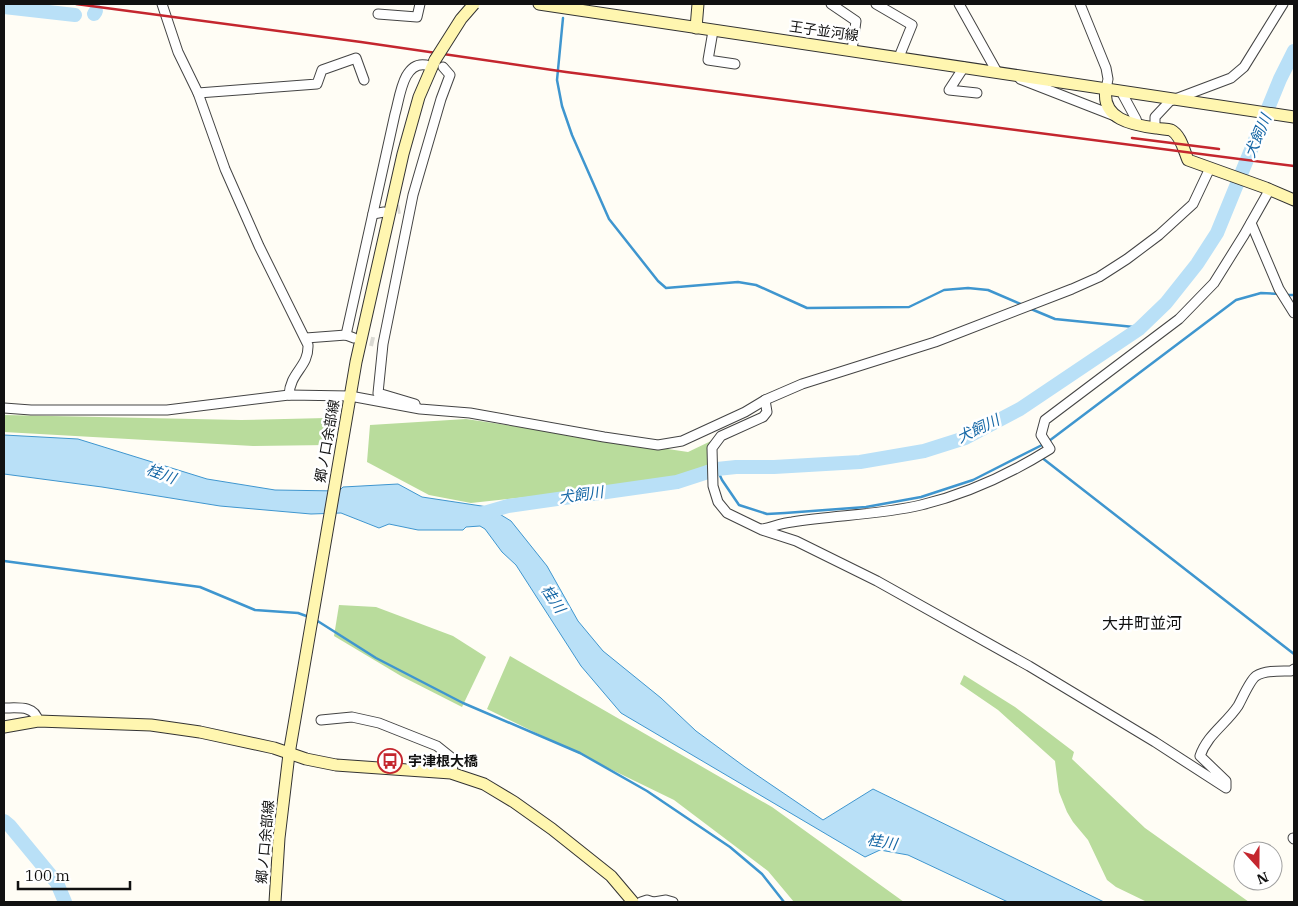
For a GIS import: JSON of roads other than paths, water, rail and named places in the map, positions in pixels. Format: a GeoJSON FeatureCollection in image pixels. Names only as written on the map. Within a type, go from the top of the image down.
{"type":"FeatureCollection","features":[{"type":"Feature","properties":{"kind":"main road","name":"郷ノ口余部線"},"geometry":{"type":"LineString","coordinates":[[275,902],[278,838],[289,754],[356,362],[403,154],[419,97],[435,64],[461,19],[474,4]]}},
{"type":"Feature","properties":{"kind":"main road","name":"王子並河線"},"geometry":{"type":"LineString","coordinates":[[539,4],[1290,116]]}},
{"type":"Feature","properties":{"kind":"main road"},"geometry":{"type":"LineString","coordinates":[[696,28],[698,4]]}},
{"type":"Feature","properties":{"kind":"main road"},"geometry":{"type":"LineString","coordinates":[[1106,88],[1106,104],[1109,110],[1117,117],[1138,125],[1171,130],[1177,135],[1188,160],[1268,188],[1294,200]]}},
{"type":"Feature","properties":{"kind":"main road"},"geometry":{"type":"LineString","coordinates":[[4,728],[38,721],[150,725],[200,732],[274,748],[306,759],[336,765],[451,773],[484,784],[514,802],[552,829],[610,876],[633,902]]}},
{"type":"Feature","properties":{"kind":"street"},"geometry":{"type":"LineString","coordinates":[[162,4],[178,52],[198,93],[225,169],[285,300],[306,338],[308,352],[301,368],[293,377],[289,387],[289,395]]}},
{"type":"Feature","properties":{"kind":"street"},"geometry":{"type":"LineString","coordinates":[[378,14],[417,17],[420,4]]}},
{"type":"Feature","properties":{"kind":"street"},"geometry":{"type":"LineString","coordinates":[[830,4],[856,21],[852,50]]}},
{"type":"Feature","properties":{"kind":"street"},"geometry":{"type":"LineString","coordinates":[[876,4],[912,26],[899,57]]}},
{"type":"Feature","properties":{"kind":"street"},"geometry":{"type":"LineString","coordinates":[[959,4],[1002,73],[1117,117]]}},
{"type":"Feature","properties":{"kind":"street"},"geometry":{"type":"LineString","coordinates":[[1080,4],[1106,68],[1108,79],[1106,88]]}},
{"type":"Feature","properties":{"kind":"street"},"geometry":{"type":"LineString","coordinates":[[1155,128],[1155,117],[1170,101],[1232,78],[1244,67],[1283,4]]}},
{"type":"Feature","properties":{"kind":"street"},"geometry":{"type":"LineString","coordinates":[[713,30],[708,60],[735,64]]}},
{"type":"Feature","properties":{"kind":"street"},"geometry":{"type":"LineString","coordinates":[[198,93],[316,84],[322,70],[356,58],[364,80]]}},
{"type":"Feature","properties":{"kind":"street"},"geometry":{"type":"LineString","coordinates":[[306,338],[350,336],[373,214],[403,85],[410,69],[419,64],[435,64],[450,75],[441,98],[410,208],[378,343],[378,394],[413,402],[420,409]]}},
{"type":"Feature","properties":{"kind":"street"},"geometry":{"type":"LineString","coordinates":[[964,67],[949,90],[977,93]]}},
{"type":"Feature","properties":{"kind":"street"},"geometry":{"type":"LineString","coordinates":[[1123,95],[1138,125]]}},
{"type":"Feature","properties":{"kind":"street"},"geometry":{"type":"LineString","coordinates":[[4,408],[31,410],[167,410],[289,395],[350,396],[420,409],[470,413],[658,445],[682,441],[802,384],[935,342],[1099,277],[1159,235],[1193,204],[1212,169]]}},
{"type":"Feature","properties":{"kind":"street"},"geometry":{"type":"LineString","coordinates":[[762,530],[790,522],[860,515],[920,505],[971,490],[1022,467],[1050,449],[1041,435],[1045,420],[1180,319],[1214,283],[1252,223],[1268,188]]}},
{"type":"Feature","properties":{"kind":"street"},"geometry":{"type":"LineString","coordinates":[[400,209],[410,208]]}},
{"type":"Feature","properties":{"kind":"street"},"geometry":{"type":"LineString","coordinates":[[373,214],[384,212]]}},
{"type":"Feature","properties":{"kind":"street"},"geometry":{"type":"LineString","coordinates":[[1252,223],[1279,289],[1294,313]]}},
{"type":"Feature","properties":{"kind":"street"},"geometry":{"type":"LineString","coordinates":[[765,400],[767,412],[763,417],[721,436],[712,448],[713,486],[718,502],[727,513],[762,530],[796,541],[878,581],[1037,670],[1226,788],[1226,781],[1200,756],[1203,745],[1235,710],[1252,680],[1265,673],[1294,669]]}},
{"type":"Feature","properties":{"kind":"street"},"geometry":{"type":"LineString","coordinates":[[4,708],[34,711],[38,721]]}},
{"type":"Feature","properties":{"kind":"street"},"geometry":{"type":"LineString","coordinates":[[322,720],[352,717],[379,723],[419,738],[437,746],[452,758],[453,766],[451,773]]}},
{"type":"Feature","properties":{"kind":"street"},"geometry":{"type":"LineString","coordinates":[[641,902],[647,900],[674,902]]}},
{"type":"Feature","properties":{"kind":"water","name":"桂川"},"geometry":{"type":"Polygon","coordinates":[[[4,435],[78,439],[207,479],[275,490],[339,491],[343,487],[398,484],[422,497],[488,507],[511,521],[547,566],[578,621],[603,651],[661,698],[696,731],[823,820],[873,789],[1104,902],[1008,902],[908,855],[880,850],[865,857],[621,713],[581,666],[516,565],[502,552],[485,529],[480,526],[466,527],[463,530],[418,530],[389,524],[379,528],[341,513],[311,514],[220,506],[102,487],[4,474],[4,435]]]}},
{"type":"Feature","properties":{"kind":"waterway"},"geometry":{"type":"LineString","coordinates":[[4,7],[75,15]]}},
{"type":"Feature","properties":{"kind":"waterway"},"geometry":{"type":"LineString","coordinates":[[563,18],[557,80],[562,106],[572,135],[609,219],[658,281],[666,288],[738,282],[756,285],[807,308],[909,307],[944,290],[968,288],[988,290],[1023,305]]}},
{"type":"Feature","properties":{"kind":"waterway","name":"犬飼川"},"geometry":{"type":"LineString","coordinates":[[477,515],[508,506],[677,482],[717,469],[860,462],[924,451],[965,438],[1020,409],[1139,329],[1166,303],[1197,264],[1217,233],[1280,79],[1294,51]]}},
{"type":"Feature","properties":{"kind":"waterway"},"geometry":{"type":"LineString","coordinates":[[1049,441],[1236,300],[1261,293],[1280,294]]}},
{"type":"Feature","properties":{"kind":"waterway"},"geometry":{"type":"LineString","coordinates":[[1286,295],[1294,295]]}},
{"type":"Feature","properties":{"kind":"waterway"},"geometry":{"type":"LineString","coordinates":[[1031,309],[1055,319],[1139,329]]}},
{"type":"Feature","properties":{"kind":"waterway"},"geometry":{"type":"LineString","coordinates":[[717,469],[739,505],[767,514],[866,507],[921,497],[973,480],[1044,444]]}},
{"type":"Feature","properties":{"kind":"waterway"},"geometry":{"type":"LineString","coordinates":[[1041,457],[1294,654]]}},
{"type":"Feature","properties":{"kind":"waterway"},"geometry":{"type":"LineString","coordinates":[[4,561],[200,587],[255,610],[298,613],[309,617]]}},
{"type":"Feature","properties":{"kind":"waterway"},"geometry":{"type":"LineString","coordinates":[[316,620],[376,658],[463,703],[580,753],[647,791],[730,847],[762,874],[784,902]]}},
{"type":"Feature","properties":{"kind":"waterway"},"geometry":{"type":"LineString","coordinates":[[4,821],[57,883],[65,902]]}},
{"type":"Feature","properties":{"kind":"tunnel"},"geometry":{"type":"LineString","coordinates":[[384,212],[400,209]]}},
{"type":"Feature","properties":{"kind":"tunnel"},"geometry":{"type":"LineString","coordinates":[[357,338],[374,342]]}},
{"type":"Feature","properties":{"kind":"railway"},"geometry":{"type":"LineString","coordinates":[[76,4],[361,42],[566,72],[1294,166]]}},
{"type":"Feature","properties":{"kind":"railway"},"geometry":{"type":"LineString","coordinates":[[1132,138],[1219,149]]}},
{"type":"Feature","properties":{"kind":"place","name":"宇津根大橋"},"geometry":{"type":"Point","coordinates":[390,761]}},
{"type":"Feature","properties":{"kind":"district","name":"大井町並河"},"geometry":{"type":"Point","coordinates":[1142,623]}}]}
